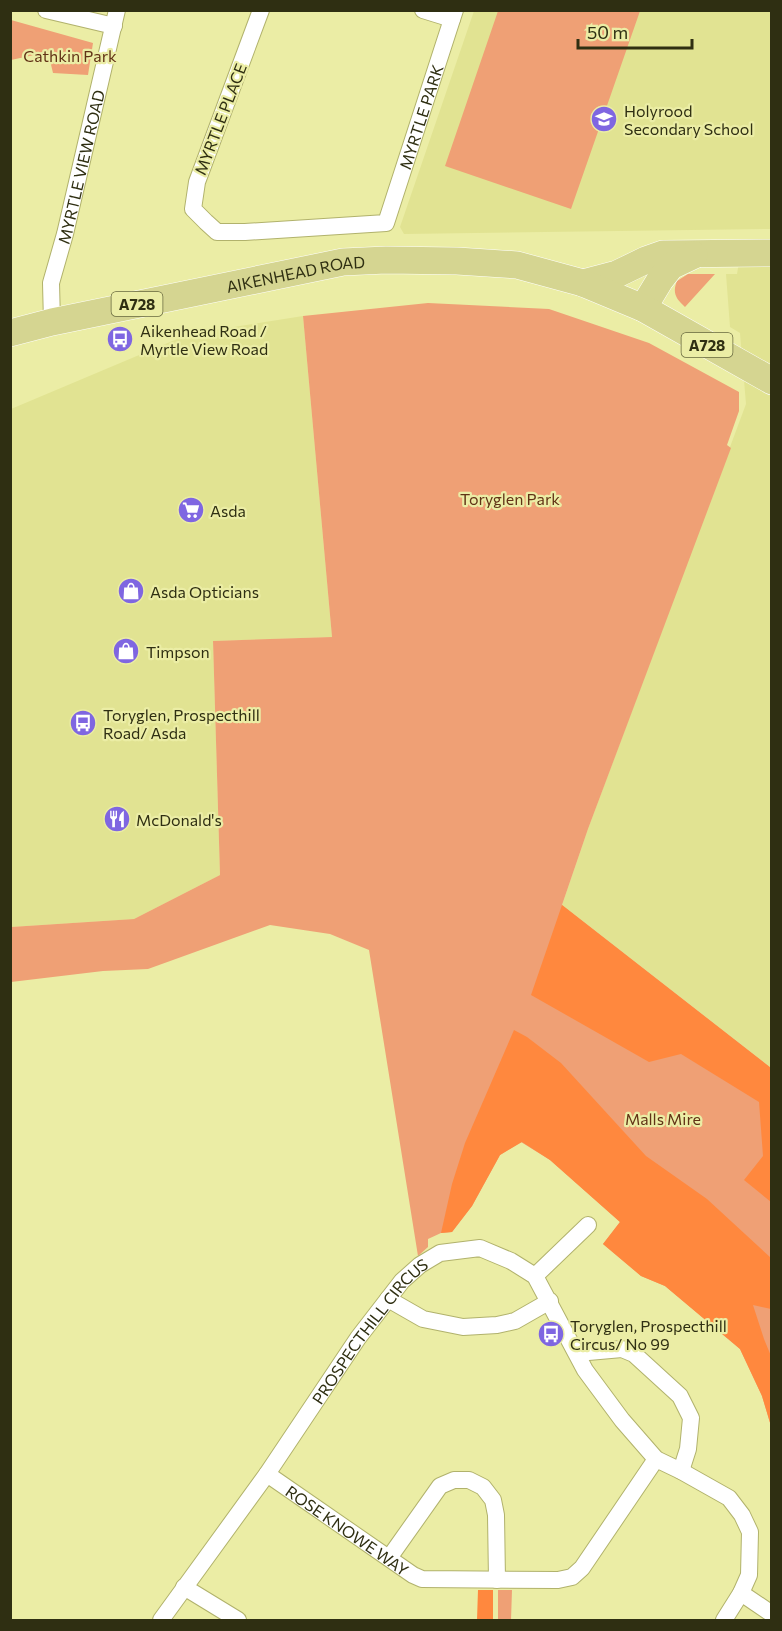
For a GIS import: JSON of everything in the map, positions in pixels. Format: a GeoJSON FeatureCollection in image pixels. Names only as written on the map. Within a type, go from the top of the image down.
{"type":"FeatureCollection","features":[{"type":"Feature","properties":{"kind":"main road"},"geometry":{"type":"LineString","coordinates":[[584,283],[617,274],[663,254],[771,254]]}},
{"type":"Feature","properties":{"kind":"main road"},"geometry":{"type":"LineString","coordinates":[[643,308],[670,266],[696,254]]}},
{"type":"Feature","properties":{"kind":"main road","name":"AIKENHEAD ROAD"},"geometry":{"type":"LineString","coordinates":[[10,333],[52,322],[343,262],[386,260],[517,265],[584,283],[643,308]]}},
{"type":"Feature","properties":{"kind":"main road","name":"A728"},"geometry":{"type":"LineString","coordinates":[[643,308],[771,381]]}},
{"type":"Feature","properties":{"kind":"street"},"geometry":{"type":"LineString","coordinates":[[46,10],[115,18]]}},
{"type":"Feature","properties":{"kind":"street","name":"MYRTLE PLACE"},"geometry":{"type":"LineString","coordinates":[[261,10],[197,182],[194,209],[218,231],[245,232],[386,223]]}},
{"type":"Feature","properties":{"kind":"street"},"geometry":{"type":"LineString","coordinates":[[423,10],[453,15]]}},
{"type":"Feature","properties":{"kind":"street","name":"MYRTLE PARK"},"geometry":{"type":"LineString","coordinates":[[386,223],[453,15]]}},
{"type":"Feature","properties":{"kind":"street","name":"MYRTLE VIEW ROAD"},"geometry":{"type":"LineString","coordinates":[[52,322],[51,283],[115,18]]}},
{"type":"Feature","properties":{"kind":"street"},"geometry":{"type":"LineString","coordinates":[[535,1276],[588,1225]]}},
{"type":"Feature","properties":{"kind":"street","name":"PROSPECTHILL CIRCUS"},"geometry":{"type":"LineString","coordinates":[[161,1620],[267,1474],[352,1347],[402,1281],[420,1265],[440,1253],[480,1248],[511,1261],[535,1276],[585,1370],[622,1420],[656,1460],[729,1498],[742,1515],[750,1532],[749,1575],[724,1620]]}},
{"type":"Feature","properties":{"kind":"street"},"geometry":{"type":"LineString","coordinates":[[388,1299],[423,1319],[462,1327],[497,1325],[514,1321],[550,1301]]}},
{"type":"Feature","properties":{"kind":"street"},"geometry":{"type":"LineString","coordinates":[[577,1353],[621,1349],[634,1354],[680,1396],[691,1418],[688,1449],[681,1471]]}},
{"type":"Feature","properties":{"kind":"street","name":"ROSE KNOWE WAY"},"geometry":{"type":"LineString","coordinates":[[267,1474],[412,1575],[422,1579],[558,1580],[572,1577],[582,1568],[656,1460]]}},
{"type":"Feature","properties":{"kind":"street"},"geometry":{"type":"LineString","coordinates":[[389,1558],[440,1486],[454,1480],[469,1480],[483,1487],[493,1500],[497,1580]]}},
{"type":"Feature","properties":{"kind":"street"},"geometry":{"type":"LineString","coordinates":[[184,1587],[238,1620]]}},
{"type":"Feature","properties":{"kind":"street"},"geometry":{"type":"LineString","coordinates":[[741,1593],[771,1614]]}},
{"type":"Feature","properties":{"kind":"shaded area","name":"Holyrood Secondary School"},"geometry":{"type":"Polygon","coordinates":[[[474,11],[771,11],[771,229],[404,234],[400,227],[474,11]]]}},
{"type":"Feature","properties":{"kind":"shaded area"},"geometry":{"type":"Polygon","coordinates":[[[739,262],[771,262],[771,1068],[562,905],[746,404],[740,333],[730,327],[726,274],[737,274],[739,262]]]}},
{"type":"Feature","properties":{"kind":"shaded area"},"geometry":{"type":"Polygon","coordinates":[[[303,316],[332,637],[213,641],[220,875],[134,919],[11,927],[11,409],[189,334],[303,316]]]}},
{"type":"Feature","properties":{"kind":"shaded area"},"geometry":{"type":"Polygon","coordinates":[[[562,905],[771,1068],[771,1202],[744,1180],[763,1156],[759,1102],[681,1054],[649,1062],[531,995],[562,905]]]}},
{"type":"Feature","properties":{"kind":"shaded area"},"geometry":{"type":"Polygon","coordinates":[[[514,1030],[561,1063],[646,1156],[707,1199],[771,1258],[771,1309],[753,1305],[771,1356],[771,1426],[762,1396],[740,1349],[665,1286],[641,1276],[603,1244],[620,1222],[550,1160],[522,1142],[500,1155],[472,1206],[452,1232],[441,1233],[452,1184],[465,1143],[514,1030]]]}},
{"type":"Feature","properties":{"kind":"shaded area"},"geometry":{"type":"Polygon","coordinates":[[[478,1590],[493,1590],[493,1620],[477,1620],[478,1590]]]}},
{"type":"Feature","properties":{"kind":"green space"},"geometry":{"type":"Polygon","coordinates":[[[498,11],[640,11],[571,209],[445,166],[498,11]]]}},
{"type":"Feature","properties":{"kind":"green space","name":"Cathkin Park"},"geometry":{"type":"Polygon","coordinates":[[[11,20],[93,43],[88,75],[53,73],[48,52],[11,60],[11,20]]]}},
{"type":"Feature","properties":{"kind":"green space"},"geometry":{"type":"Polygon","coordinates":[[[688,274],[715,274],[685,307],[677,298],[675,289],[677,281],[688,274]]]}},
{"type":"Feature","properties":{"kind":"green space","name":"Toryglen Park"},"geometry":{"type":"Polygon","coordinates":[[[428,303],[549,309],[649,343],[739,392],[739,411],[727,445],[731,448],[588,829],[562,905],[771,1068],[771,1426],[762,1396],[740,1349],[665,1286],[641,1276],[603,1244],[620,1222],[550,1160],[521,1142],[500,1155],[472,1206],[452,1232],[441,1233],[428,1239],[428,1247],[418,1256],[369,950],[330,934],[270,925],[148,969],[103,971],[11,982],[11,927],[134,919],[220,875],[213,641],[332,637],[303,316],[428,303]]]}},
{"type":"Feature","properties":{"kind":"green space"},"geometry":{"type":"Polygon","coordinates":[[[498,1590],[512,1590],[511,1620],[498,1620],[498,1590]]]}},
{"type":"Feature","properties":{"kind":"place","name":"Holyrood Secondary School"},"geometry":{"type":"Point","coordinates":[604,119]}},
{"type":"Feature","properties":{"kind":"place","name":"Aikenhead Road / Myrtle View Road"},"geometry":{"type":"Point","coordinates":[120,339]}},
{"type":"Feature","properties":{"kind":"place","name":"Asda"},"geometry":{"type":"Point","coordinates":[191,510]}},
{"type":"Feature","properties":{"kind":"place","name":"Asda Opticians"},"geometry":{"type":"Point","coordinates":[131,591]}},
{"type":"Feature","properties":{"kind":"place","name":"Timpson"},"geometry":{"type":"Point","coordinates":[126,651]}},
{"type":"Feature","properties":{"kind":"place","name":"Toryglen, Prospecthill Road/ Asda"},"geometry":{"type":"Point","coordinates":[83,723]}},
{"type":"Feature","properties":{"kind":"place","name":"McDonald's"},"geometry":{"type":"Point","coordinates":[117,819]}},
{"type":"Feature","properties":{"kind":"place","name":"Toryglen, Prospecthill Circus/ No 99"},"geometry":{"type":"Point","coordinates":[551,1334]}},
{"type":"Feature","properties":{"kind":"park label","name":"Malls Mire"},"geometry":{"type":"Point","coordinates":[663,1118]}}]}
